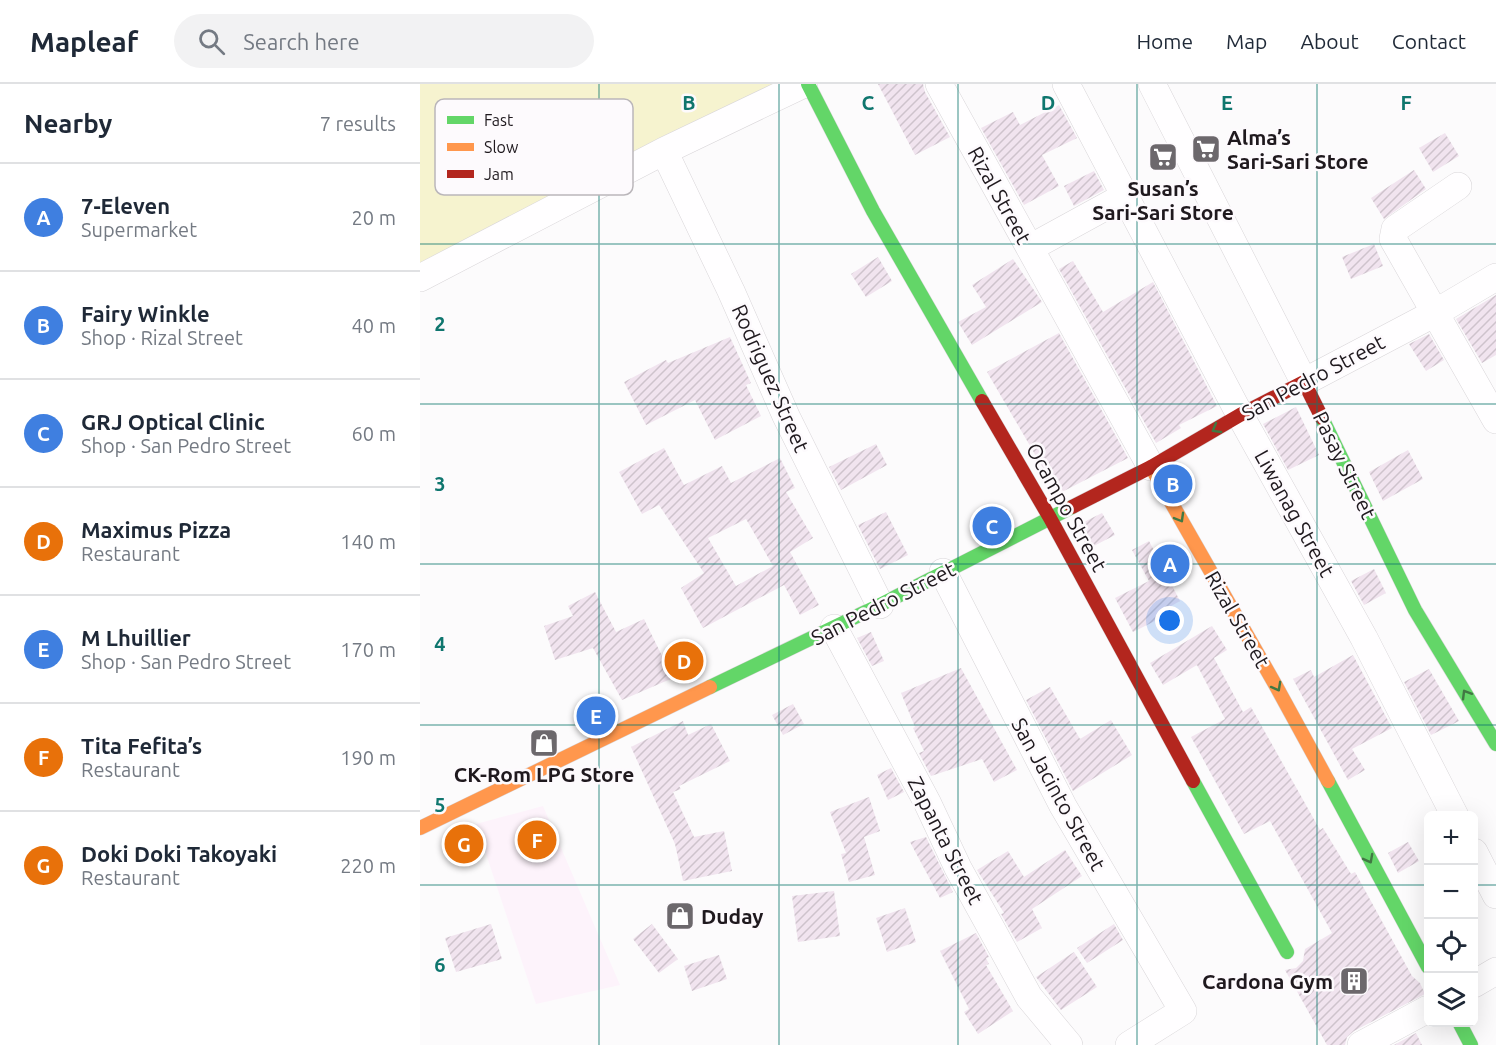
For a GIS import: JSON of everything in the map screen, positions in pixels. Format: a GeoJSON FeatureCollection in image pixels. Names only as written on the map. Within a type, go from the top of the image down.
{"type":"FeatureCollection","features":[{"type":"Feature","properties":{"kind":"main road","name":"Ocampo Street"},"geometry":{"type":"LineString","coordinates":[[806,84],[873,211],[1050,518],[1287,952]]}},
{"type":"Feature","properties":{"kind":"main road","name":"San Pedro Street"},"geometry":{"type":"LineString","coordinates":[[420,828],[880,605],[1150,467],[1240,415],[1304,382]]}},
{"type":"Feature","properties":{"kind":"main road","name":"Pasay Street"},"geometry":{"type":"LineString","coordinates":[[1304,382],[1415,610],[1496,744]]}},
{"type":"Feature","properties":{"kind":"main road","name":"Rizal Street"},"geometry":{"type":"LineString","coordinates":[[1150,467],[1276,686],[1424,959]]}},
{"type":"Feature","properties":{"kind":"main road"},"geometry":{"type":"LineString","coordinates":[[1461,1027],[1471,1045]]}},
{"type":"Feature","properties":{"kind":"street"},"geometry":{"type":"LineString","coordinates":[[633,167],[806,84]]}},
{"type":"Feature","properties":{"kind":"street","name":"Rizal Street"},"geometry":{"type":"LineString","coordinates":[[939,84],[1150,467]]}},
{"type":"Feature","properties":{"kind":"street","name":"Liwanag Street"},"geometry":{"type":"LineString","coordinates":[[1066,84],[1240,415],[1364,638],[1452,811]]}},
{"type":"Feature","properties":{"kind":"street","name":"Pasay Street"},"geometry":{"type":"LineString","coordinates":[[1152,84],[1304,382]]}},
{"type":"Feature","properties":{"kind":"street","name":"Rodriguez Street"},"geometry":{"type":"LineString","coordinates":[[663,151],[731,291],[782,408],[880,605]]}},
{"type":"Feature","properties":{"kind":"street"},"geometry":{"type":"LineString","coordinates":[[1458,186],[1395,230],[1393,239],[1496,420]]}},
{"type":"Feature","properties":{"kind":"street"},"geometry":{"type":"LineString","coordinates":[[420,279],[579,195]]}},
{"type":"Feature","properties":{"kind":"street"},"geometry":{"type":"LineString","coordinates":[[1030,248],[1125,196]]}},
{"type":"Feature","properties":{"kind":"street","name":"San Pedro Street"},"geometry":{"type":"LineString","coordinates":[[1304,382],[1435,313],[1496,277]]}},
{"type":"Feature","properties":{"kind":"street","name":"San Jacinto Street"},"geometry":{"type":"LineString","coordinates":[[943,572],[1063,806],[1183,1011],[1129,1045]]}},
{"type":"Feature","properties":{"kind":"street","name":"Zapanta Street"},"geometry":{"type":"LineString","coordinates":[[834,628],[927,802],[958,868],[1029,997],[1068,1045]]}},
{"type":"Feature","properties":{"kind":"street"},"geometry":{"type":"LineString","coordinates":[[1478,861],[1496,894]]}},
{"type":"Feature","properties":{"kind":"street"},"geometry":{"type":"LineString","coordinates":[[1478,981],[1496,971]]}},
{"type":"Feature","properties":{"kind":"street"},"geometry":{"type":"LineString","coordinates":[[1361,1045],[1424,1011]]}},
{"type":"Feature","properties":{"kind":"shaded area"},"geometry":{"type":"Polygon","coordinates":[[[420,84],[791,84],[633,163],[633,99],[435,99],[435,195],[568,195],[420,269],[420,84]]]}},
{"type":"Feature","properties":{"kind":"shaded area"},"geometry":{"type":"Polygon","coordinates":[[[543,806],[620,985],[536,1004],[476,824],[543,806]]]}},
{"type":"Feature","properties":{"kind":"building"},"geometry":{"type":"Polygon","coordinates":[[[878,84],[923,84],[925,92],[950,137],[915,155],[878,84]]]}},
{"type":"Feature","properties":{"kind":"building"},"geometry":{"type":"Polygon","coordinates":[[[1059,105],[1077,138],[1042,155],[1059,186],[1024,205],[981,128],[1013,112],[1020,125],[1059,105]]]}},
{"type":"Feature","properties":{"kind":"building"},"geometry":{"type":"Polygon","coordinates":[[[1445,133],[1459,156],[1433,172],[1419,148],[1445,133]]]}},
{"type":"Feature","properties":{"kind":"building"},"geometry":{"type":"Polygon","coordinates":[[[1414,170],[1426,189],[1384,219],[1371,198],[1414,170]]]}},
{"type":"Feature","properties":{"kind":"building"},"geometry":{"type":"Polygon","coordinates":[[[1094,171],[1104,190],[1074,206],[1064,186],[1094,171]]]}},
{"type":"Feature","properties":{"kind":"building"},"geometry":{"type":"Polygon","coordinates":[[[1374,244],[1383,266],[1351,279],[1342,257],[1374,244]]]}},
{"type":"Feature","properties":{"kind":"building"},"geometry":{"type":"Polygon","coordinates":[[[878,257],[892,281],[866,297],[851,274],[878,257]]]}},
{"type":"Feature","properties":{"kind":"building"},"geometry":{"type":"Polygon","coordinates":[[[1013,259],[1042,302],[972,345],[958,322],[986,307],[972,285],[1013,259]]]}},
{"type":"Feature","properties":{"kind":"building"},"geometry":{"type":"Polygon","coordinates":[[[1073,261],[1103,312],[1153,282],[1217,406],[1179,425],[1181,428],[1156,443],[1059,269],[1073,261]]]}},
{"type":"Feature","properties":{"kind":"building"},"geometry":{"type":"Polygon","coordinates":[[[1496,295],[1496,355],[1482,363],[1456,319],[1496,295]]]}},
{"type":"Feature","properties":{"kind":"building"},"geometry":{"type":"Polygon","coordinates":[[[1059,333],[1128,458],[1058,494],[987,372],[1059,333]]]}},
{"type":"Feature","properties":{"kind":"building"},"geometry":{"type":"Polygon","coordinates":[[[1429,334],[1444,360],[1426,371],[1409,344],[1429,334]]]}},
{"type":"Feature","properties":{"kind":"building"},"geometry":{"type":"Polygon","coordinates":[[[730,337],[751,383],[746,385],[761,416],[715,440],[695,400],[646,425],[624,382],[666,360],[668,363],[730,337]]]}},
{"type":"Feature","properties":{"kind":"building"},"geometry":{"type":"Polygon","coordinates":[[[1296,407],[1319,455],[1288,470],[1263,424],[1296,407]]]}},
{"type":"Feature","properties":{"kind":"building"},"geometry":{"type":"Polygon","coordinates":[[[876,444],[887,465],[841,490],[829,467],[876,444]]]}},
{"type":"Feature","properties":{"kind":"building"},"geometry":{"type":"Polygon","coordinates":[[[664,448],[684,485],[722,466],[731,483],[780,458],[795,488],[786,492],[813,538],[790,552],[819,605],[800,615],[784,585],[703,628],[681,588],[704,573],[659,505],[642,514],[619,472],[664,448]],[[746,519],[708,538],[736,586],[773,566],[746,519]]]}},
{"type":"Feature","properties":{"kind":"building"},"geometry":{"type":"Polygon","coordinates":[[[1408,450],[1423,479],[1383,501],[1369,472],[1408,450]]]}},
{"type":"Feature","properties":{"kind":"building"},"geometry":{"type":"Polygon","coordinates":[[[886,512],[908,555],[880,569],[858,525],[886,512]]]}},
{"type":"Feature","properties":{"kind":"building"},"geometry":{"type":"Polygon","coordinates":[[[1102,513],[1115,535],[1088,549],[1076,526],[1102,513]]]}},
{"type":"Feature","properties":{"kind":"building"},"geometry":{"type":"Polygon","coordinates":[[[1149,541],[1180,601],[1159,613],[1161,618],[1133,632],[1115,598],[1149,581],[1132,550],[1149,541]]]}},
{"type":"Feature","properties":{"kind":"building"},"geometry":{"type":"Polygon","coordinates":[[[1374,569],[1386,593],[1364,605],[1351,581],[1374,569]]]}},
{"type":"Feature","properties":{"kind":"building"},"geometry":{"type":"Polygon","coordinates":[[[595,592],[616,632],[644,619],[663,658],[685,646],[697,669],[674,681],[673,678],[622,700],[593,648],[555,660],[544,626],[573,616],[568,606],[595,592]]]}},
{"type":"Feature","properties":{"kind":"building"},"geometry":{"type":"Polygon","coordinates":[[[1212,626],[1227,650],[1214,658],[1243,712],[1251,707],[1320,830],[1323,828],[1351,874],[1355,872],[1412,976],[1420,983],[1424,995],[1354,1031],[1347,1037],[1345,1045],[1327,1045],[1285,970],[1296,968],[1303,961],[1305,949],[1332,933],[1270,821],[1244,834],[1191,737],[1225,719],[1197,665],[1163,685],[1150,663],[1212,626]]]}},
{"type":"Feature","properties":{"kind":"building"},"geometry":{"type":"Polygon","coordinates":[[[871,632],[884,661],[872,666],[857,638],[871,632]]]}},
{"type":"Feature","properties":{"kind":"building"},"geometry":{"type":"Polygon","coordinates":[[[1353,655],[1392,728],[1352,749],[1365,770],[1348,780],[1293,679],[1311,670],[1314,677],[1353,655]]]}},
{"type":"Feature","properties":{"kind":"building"},"geometry":{"type":"Polygon","coordinates":[[[961,668],[1017,770],[994,782],[982,759],[931,776],[919,753],[924,751],[901,693],[961,668]]]}},
{"type":"Feature","properties":{"kind":"building"},"geometry":{"type":"Polygon","coordinates":[[[1429,669],[1459,721],[1431,735],[1404,682],[1429,669]]]}},
{"type":"Feature","properties":{"kind":"building"},"geometry":{"type":"Polygon","coordinates":[[[1050,687],[1080,739],[1111,720],[1132,755],[1073,791],[1026,700],[1050,687]]]}},
{"type":"Feature","properties":{"kind":"building"},"geometry":{"type":"Polygon","coordinates":[[[793,704],[804,724],[783,735],[772,715],[793,704]]]}},
{"type":"Feature","properties":{"kind":"building"},"geometry":{"type":"Polygon","coordinates":[[[683,721],[688,735],[711,724],[730,761],[679,786],[681,789],[673,792],[694,837],[724,831],[732,871],[683,881],[675,844],[631,747],[683,721]]]}},
{"type":"Feature","properties":{"kind":"building"},"geometry":{"type":"Polygon","coordinates":[[[891,768],[904,792],[888,800],[877,775],[891,768]]]}},
{"type":"Feature","properties":{"kind":"building"},"geometry":{"type":"Polygon","coordinates":[[[869,797],[880,831],[864,837],[875,875],[849,882],[841,854],[846,853],[830,812],[869,797]]]}},
{"type":"Feature","properties":{"kind":"building"},"geometry":{"type":"Polygon","coordinates":[[[926,837],[953,892],[940,898],[910,842],[926,837]]]}},
{"type":"Feature","properties":{"kind":"building"},"geometry":{"type":"Polygon","coordinates":[[[1408,842],[1419,861],[1398,873],[1388,853],[1408,842]]]}},
{"type":"Feature","properties":{"kind":"building"},"geometry":{"type":"Polygon","coordinates":[[[1065,850],[1082,876],[1032,909],[1042,928],[1017,942],[1001,914],[1004,913],[977,870],[1008,851],[1024,877],[1065,850]]]}},
{"type":"Feature","properties":{"kind":"building"},"geometry":{"type":"Polygon","coordinates":[[[834,891],[840,936],[798,942],[792,896],[834,891]]]}},
{"type":"Feature","properties":{"kind":"building"},"geometry":{"type":"Polygon","coordinates":[[[905,908],[916,942],[887,952],[876,918],[905,908]]]}},
{"type":"Feature","properties":{"kind":"building"},"geometry":{"type":"Polygon","coordinates":[[[491,924],[502,959],[456,972],[445,938],[491,924]]]}},
{"type":"Feature","properties":{"kind":"building"},"geometry":{"type":"Polygon","coordinates":[[[652,924],[678,959],[659,973],[633,939],[652,924]]]}},
{"type":"Feature","properties":{"kind":"building"},"geometry":{"type":"Polygon","coordinates":[[[1114,924],[1123,940],[1087,963],[1077,948],[1114,924]]]}},
{"type":"Feature","properties":{"kind":"building"},"geometry":{"type":"Polygon","coordinates":[[[976,933],[989,957],[986,958],[989,964],[986,965],[1013,1011],[978,1034],[964,1012],[969,1009],[940,951],[976,933]]]}},
{"type":"Feature","properties":{"kind":"building"},"geometry":{"type":"Polygon","coordinates":[[[1074,952],[1097,987],[1061,1010],[1036,977],[1074,952]]]}},
{"type":"Feature","properties":{"kind":"building"},"geometry":{"type":"Polygon","coordinates":[[[719,955],[727,979],[692,991],[684,966],[719,955]]]}},
{"type":"Feature","properties":{"kind":"building"},"geometry":{"type":"Polygon","coordinates":[[[1416,1033],[1422,1045],[1394,1045],[1416,1033]]]}},
{"type":"Feature","properties":{"kind":"traffic: fast"},"geometry":{"type":"LineString","coordinates":[[808,84],[873,211],[982,401]]}},
{"type":"Feature","properties":{"kind":"traffic: fast"},"geometry":{"type":"LineString","coordinates":[[1322,418],[1415,610],[1496,744]]}},
{"type":"Feature","properties":{"kind":"traffic: fast"},"geometry":{"type":"LineString","coordinates":[[710,687],[880,605],[1072,507]]}},
{"type":"Feature","properties":{"kind":"traffic: fast"},"geometry":{"type":"LineString","coordinates":[[1193,781],[1287,952]]}},
{"type":"Feature","properties":{"kind":"traffic: fast"},"geometry":{"type":"LineString","coordinates":[[1328,781],[1424,960]]}},
{"type":"Feature","properties":{"kind":"traffic: fast"},"geometry":{"type":"LineString","coordinates":[[1462,1027],[1471,1045]]}},
{"type":"Feature","properties":{"kind":"traffic: slow"},"geometry":{"type":"LineString","coordinates":[[1151,467],[1328,781]]}},
{"type":"Feature","properties":{"kind":"traffic: slow"},"geometry":{"type":"LineString","coordinates":[[420,828],[710,687]]}},
{"type":"Feature","properties":{"kind":"traffic: jam"},"geometry":{"type":"LineString","coordinates":[[1072,507],[1151,467],[1240,415],[1304,382],[1322,418]]}},
{"type":"Feature","properties":{"kind":"traffic: jam"},"geometry":{"type":"LineString","coordinates":[[982,401],[1050,518],[1193,781]]}},
{"type":"Feature","properties":{"kind":"place","name":"Alma’s Sari-Sari Store"},"geometry":{"type":"Point","coordinates":[1206,149]}},
{"type":"Feature","properties":{"kind":"place","name":"Susan’s Sari-Sari Store"},"geometry":{"type":"Point","coordinates":[1163,157]}},
{"type":"Feature","properties":{"kind":"place","name":"Fairy Winkle"},"geometry":{"type":"Point","coordinates":[1173,484]}},
{"type":"Feature","properties":{"kind":"place","name":"GRJ Optical Clinic"},"geometry":{"type":"Point","coordinates":[992,526]}},
{"type":"Feature","properties":{"kind":"place","name":"7-Eleven"},"geometry":{"type":"Point","coordinates":[1170,564]}},
{"type":"Feature","properties":{"kind":"place","name":"Maximus Pizza"},"geometry":{"type":"Point","coordinates":[684,661]}},
{"type":"Feature","properties":{"kind":"place","name":"M Lhuillier"},"geometry":{"type":"Point","coordinates":[596,716]}},
{"type":"Feature","properties":{"kind":"place","name":"CK-Rom LPG Store"},"geometry":{"type":"Point","coordinates":[544,743]}},
{"type":"Feature","properties":{"kind":"place","name":"Tita Fefita’s"},"geometry":{"type":"Point","coordinates":[537,840]}},
{"type":"Feature","properties":{"kind":"place","name":"Doki Doki Takoyaki"},"geometry":{"type":"Point","coordinates":[464,844]}},
{"type":"Feature","properties":{"kind":"place","name":"Duday"},"geometry":{"type":"Point","coordinates":[680,916]}},
{"type":"Feature","properties":{"kind":"place","name":"Cardona Gym"},"geometry":{"type":"Point","coordinates":[1354,981]}}]}
